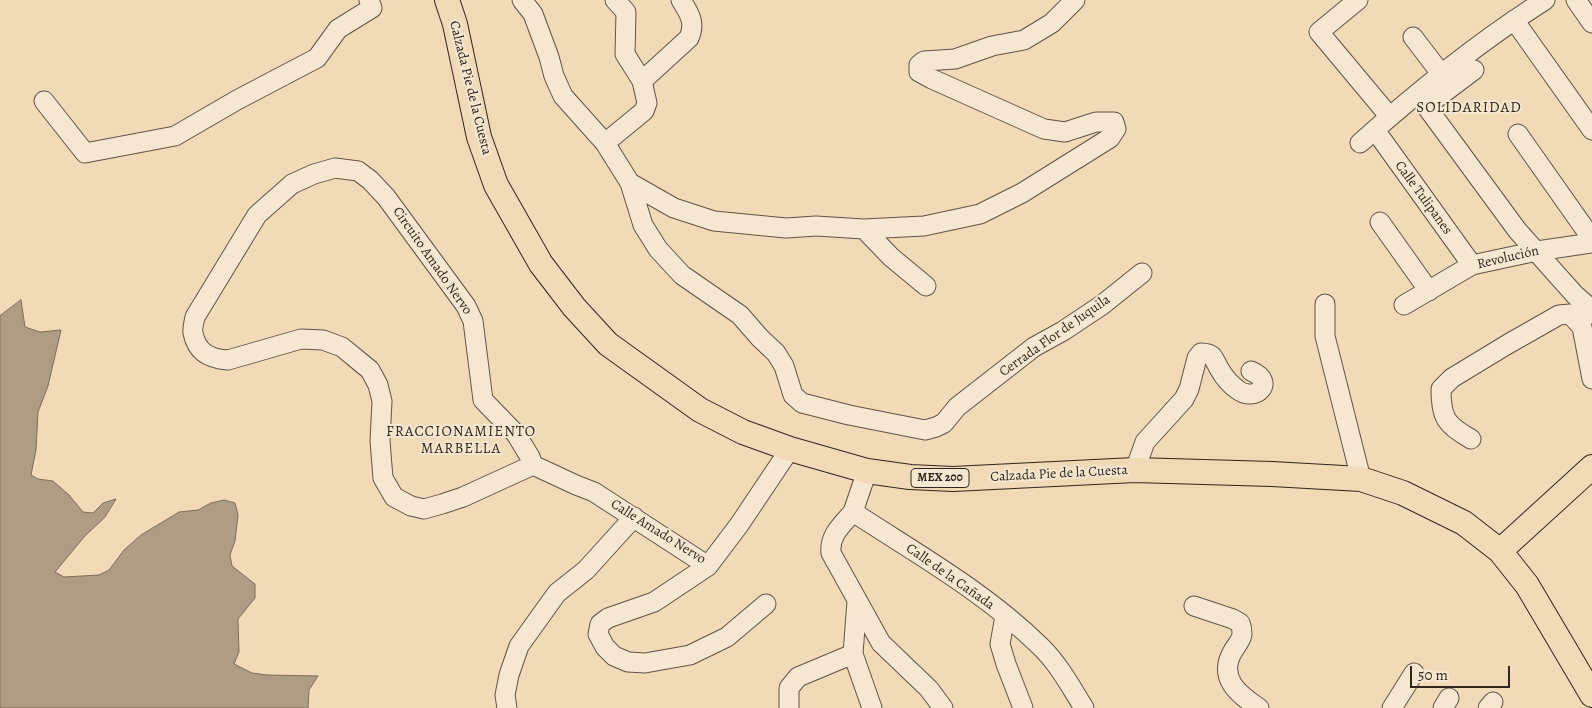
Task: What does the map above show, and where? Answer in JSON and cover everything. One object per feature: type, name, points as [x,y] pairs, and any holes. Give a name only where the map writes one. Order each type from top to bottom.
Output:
[{"type":"main road","name":"Calzada Pie de la Cuesta","points":[[448,0],[455,24],[479,137],[496,185],[541,264],[574,307],[608,344],[700,410],[743,432],[790,449],[867,471],[910,477],[953,479],[1135,470],[1272,474],[1361,479],[1403,492],[1464,523],[1500,551],[1527,585],[1592,695]]},
{"type":"main road","points":[[1500,551],[1592,467]]},
{"type":"street","points":[[44,101],[85,153],[175,136],[316,58],[338,29],[372,8],[369,0]]},
{"type":"street","points":[[522,0],[533,14],[554,76],[563,96],[605,143],[630,183],[674,208],[714,221],[786,228],[816,226],[864,229],[924,226],[980,214],[1022,193],[1110,138],[1116,129],[1114,122],[1096,122],[1065,132],[1044,129],[919,72],[919,65],[924,61],[955,59],[992,46],[1024,40],[1052,23],[1074,0]]},
{"type":"street","points":[[605,143],[644,111],[647,102],[642,81],[625,54],[626,12],[615,0]]},
{"type":"street","points":[[642,81],[690,38],[694,28],[690,14],[681,0]]},
{"type":"street","points":[[1358,0],[1319,32],[1390,117]]},
{"type":"street","points":[[1360,143],[1442,75],[1514,20],[1545,0]]},
{"type":"street","points":[[1576,0],[1592,23]]},
{"type":"street","points":[[1514,20],[1592,130]]},
{"type":"street","points":[[1413,37],[1442,75]]},
{"type":"street","points":[[1474,70],[1426,106],[1517,230],[1584,295],[1592,314]]},
{"type":"street","name":"Calle Tulipanes","points":[[1375,130],[1472,266]]},
{"type":"street","points":[[1518,134],[1592,241]]},
{"type":"street","name":"Circuito Amado Nervo","points":[[335,168],[358,171],[370,180],[386,197],[466,306],[474,321],[483,400],[516,434],[533,465],[442,504],[424,509],[411,506],[394,496],[383,478],[380,441],[382,401],[378,384],[370,370],[342,347],[323,340],[301,339],[228,360],[216,360],[206,356],[192,332],[195,317],[257,215],[292,184],[314,174],[335,168]]},
{"type":"street","name":"Cerrada Flor de Juquila","points":[[630,183],[643,225],[658,249],[682,275],[740,315],[776,353],[784,366],[793,395],[802,403],[849,415],[924,430],[944,423],[957,407],[1034,347],[1079,321],[1142,273]]},
{"type":"street","points":[[1380,222],[1429,291]]},
{"type":"street","points":[[864,229],[891,257],[926,286]]},
{"type":"street","name":"Revolución","points":[[1404,305],[1472,266],[1592,241]]},
{"type":"street","points":[[1325,304],[1325,336],[1361,479]]},
{"type":"street","points":[[1471,439],[1455,430],[1444,418],[1440,402],[1440,388],[1452,378],[1559,315],[1570,314],[1582,327],[1592,379]]},
{"type":"street","points":[[1135,470],[1146,442],[1184,398],[1189,389],[1196,358],[1201,353],[1211,356],[1221,372],[1239,391],[1247,394],[1256,394],[1260,391],[1263,379],[1251,371]]},
{"type":"street","name":"Calle Amado Nervo","points":[[533,465],[594,492],[708,566],[740,525],[790,449]]},
{"type":"street","points":[[867,471],[853,512],[833,536],[830,545],[831,553],[881,643],[929,689],[943,708]]},
{"type":"street","name":"Calle de la Cañada","points":[[853,512],[965,584],[1041,646],[1060,670],[1084,708]]},
{"type":"street","points":[[507,708],[505,695],[519,646],[557,593],[586,570],[634,517]]},
{"type":"street","points":[[708,566],[654,602],[608,618],[600,624],[598,634],[605,647],[614,656],[628,662],[645,663],[690,655],[727,637],[766,604]]},
{"type":"street","points":[[857,601],[853,654],[872,708]]},
{"type":"street","points":[[1194,606],[1240,623],[1243,631],[1242,639],[1232,654],[1228,670],[1230,683],[1240,696],[1259,708]]},
{"type":"street","points":[[1005,616],[1000,644],[1020,707]]},
{"type":"street","points":[[789,708],[789,688],[798,677],[853,654]]},
{"type":"street","points":[[1392,708],[1414,674]]},
{"type":"shaded area","points":[[21,300],[25,327],[40,332],[61,330],[48,386],[38,412],[36,450],[31,475],[38,479],[53,481],[69,495],[83,512],[93,513],[103,503],[116,499],[105,517],[84,537],[55,572],[64,577],[99,575],[109,570],[124,550],[141,535],[179,512],[198,510],[211,503],[224,500],[235,503],[238,515],[235,541],[230,555],[232,566],[255,584],[255,598],[238,619],[239,652],[234,664],[252,673],[318,676],[309,690],[308,708],[0,708],[0,316]]},
{"type":"district","name":"SOLIDARIDAD","points":[[1469,108]]},
{"type":"district","name":"FRACCIONAMIENTO MARBELLA","points":[[461,440]]}]
